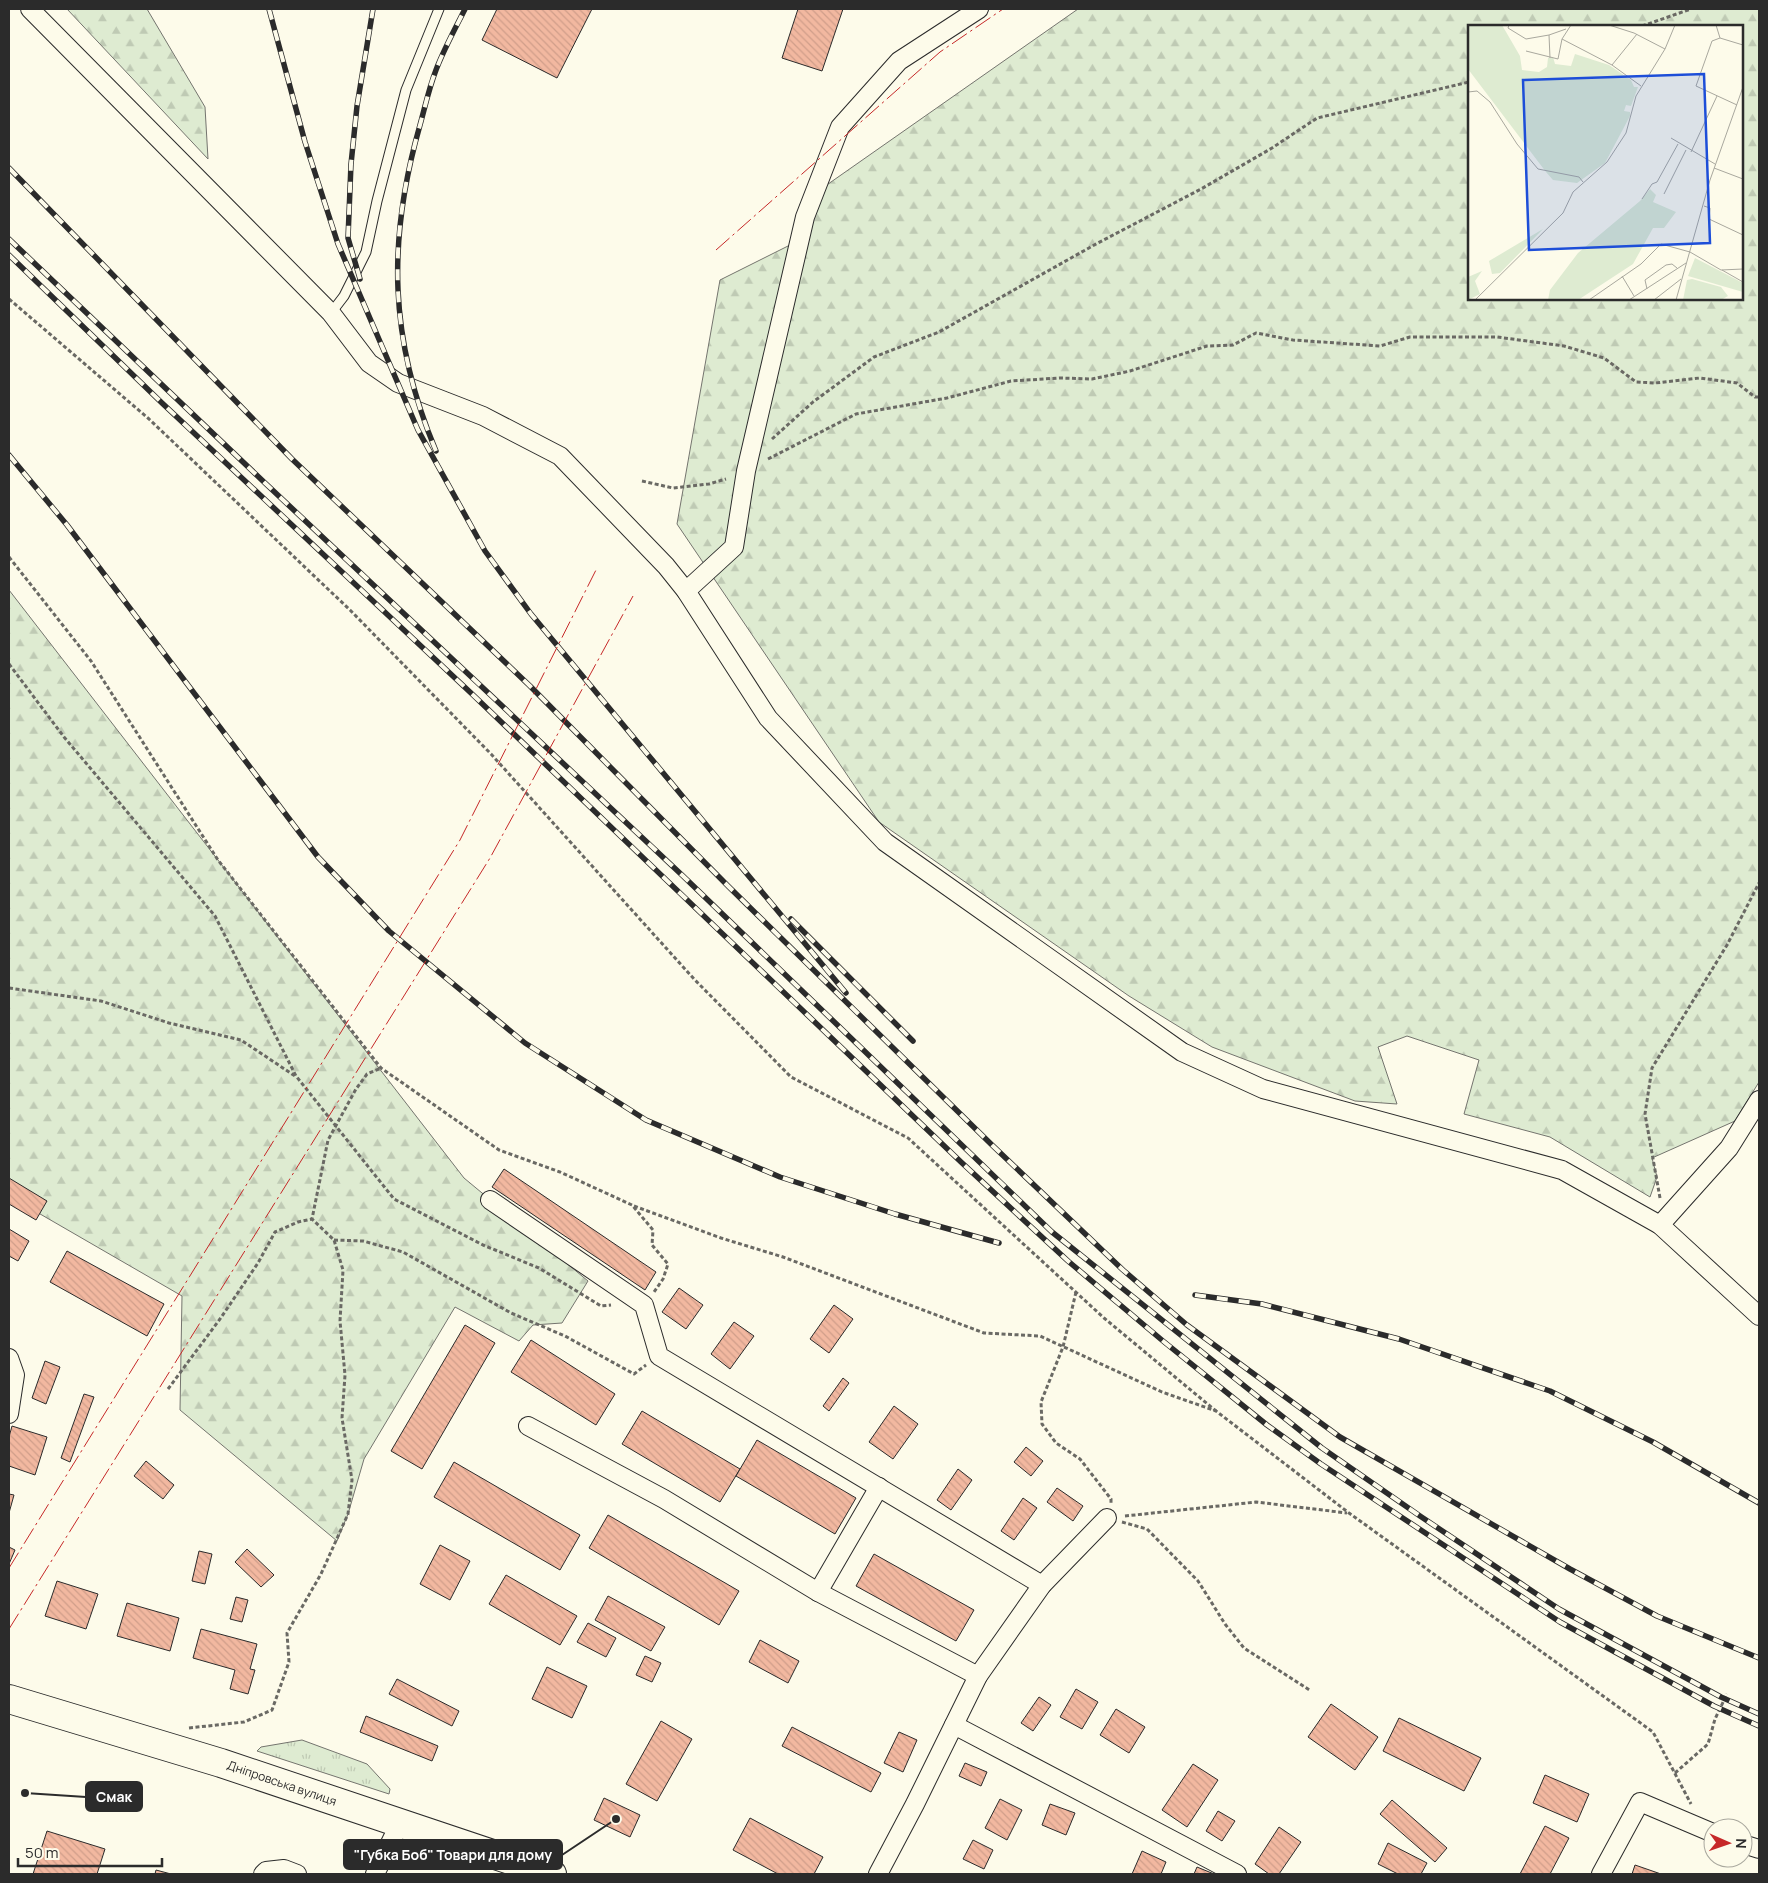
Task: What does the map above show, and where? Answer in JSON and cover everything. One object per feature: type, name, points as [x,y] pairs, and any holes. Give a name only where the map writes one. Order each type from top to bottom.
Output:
[{"type":"highway","name":"Дніпровська вулиця","points":[[9,1699],[221,1763],[552,1874]]},
{"type":"street","points":[[30,9],[331,313],[370,363],[398,383],[414,391],[483,416],[560,456],[653,552],[686,591],[768,718],[885,842],[1182,1052],[1262,1089],[1562,1170],[1660,1225],[1759,1316]]},
{"type":"street","points":[[686,591],[734,547],[746,471],[805,218],[840,127],[899,61],[979,9]]},
{"type":"street","points":[[1660,1225],[1729,1148],[1759,1100]]},
{"type":"street","points":[[490,1200],[644,1305],[659,1356],[1042,1586]]},
{"type":"street","points":[[9,1358],[15,1375],[9,1414]]},
{"type":"street","points":[[528,1426],[664,1498],[818,1592],[978,1676]]},
{"type":"street","points":[[818,1592],[879,1488]]},
{"type":"street","points":[[878,1874],[978,1676],[1042,1586],[1107,1518]]},
{"type":"street","points":[[954,1725],[1237,1874]]},
{"type":"street","points":[[1601,1874],[1640,1802],[1703,1829]]},
{"type":"street","points":[[375,1874],[400,1823]]},
{"type":"street","points":[[263,1874],[266,1871],[284,1869],[296,1874]]},
{"type":"lane","points":[[331,313],[354,279],[366,252],[377,201],[406,90],[439,9]]},
{"type":"path","points":[[1645,25],[1691,9]]},
{"type":"path","points":[[769,441],[813,402],[874,357],[938,332],[1096,244],[1201,189],[1272,148],[1316,118],[1468,82]]},
{"type":"path","points":[[9,299],[149,419],[350,610],[491,754],[694,979],[791,1077],[908,1138],[1076,1292],[1216,1411],[1350,1513],[1653,1732],[1703,1822]]},
{"type":"path","points":[[642,481],[673,488],[720,481],[746,471],[856,414],[947,398],[1011,381],[1060,378],[1092,379],[1130,371],[1206,346],[1233,345],[1256,333],[1293,340],[1380,346],[1410,337],[1497,337],[1527,340],[1564,346],[1604,358],[1636,382],[1655,383],[1700,378],[1738,383],[1755,397],[1759,396]]},
{"type":"path","points":[[9,557],[91,661],[218,860],[381,1068],[499,1150],[560,1172],[632,1205],[721,1238],[784,1257],[984,1333],[1040,1336],[1162,1392],[1216,1411]]},
{"type":"path","points":[[9,664],[64,737],[215,916],[296,1076],[394,1199],[483,1244],[539,1268],[601,1306],[644,1305],[663,1279],[668,1264],[652,1245],[653,1230],[632,1205]]},
{"type":"path","points":[[1661,1206],[1645,1114],[1652,1068],[1727,945],[1759,883]]},
{"type":"path","points":[[9,988],[101,1001],[169,1023],[241,1040],[296,1076]]},
{"type":"path","points":[[312,1219],[328,1140],[356,1089],[367,1074],[381,1068]]},
{"type":"path","points":[[186,1728],[244,1722],[272,1710],[289,1662],[287,1633],[321,1574],[348,1514],[352,1480],[342,1418],[345,1375],[340,1322],[343,1270],[334,1240],[312,1219]]},
{"type":"path","points":[[168,1389],[220,1319],[258,1263],[275,1232],[298,1222],[312,1219]]},
{"type":"path","points":[[334,1240],[363,1241],[403,1252],[511,1313],[565,1336],[634,1374],[659,1356]]},
{"type":"path","points":[[1076,1292],[1062,1347],[1042,1402],[1042,1424],[1056,1443],[1080,1459],[1102,1485],[1111,1499],[1107,1518]]},
{"type":"path","points":[[1107,1518],[1256,1502],[1350,1513]]},
{"type":"path","points":[[1107,1518],[1147,1529],[1198,1581],[1225,1624],[1244,1648],[1311,1691]]},
{"type":"path","points":[[1675,1773],[1708,1744],[1715,1719],[1727,1694]]},
{"type":"green space","points":[[67,9],[147,9],[205,107],[208,159]]},
{"type":"green space","points":[[1078,9],[1759,9],[1759,1082],[1735,1121],[1652,1158],[1657,1177],[1650,1197],[1550,1137],[1464,1114],[1479,1060],[1407,1036],[1378,1047],[1397,1104],[1355,1101],[1212,1047],[1129,996],[879,822],[677,524],[720,280],[792,244],[801,203]]},
{"type":"green space","points":[[9,590],[464,1178],[588,1281],[562,1323],[533,1325],[519,1341],[455,1307],[364,1459],[348,1514],[337,1541],[180,1410],[182,1296],[9,1196]]},
{"type":"green space","points":[[302,1740],[367,1764],[390,1789],[389,1794],[257,1751],[261,1747]]},
{"type":"building","points":[[497,9],[592,9],[557,78],[482,40]]},
{"type":"building","points":[[798,9],[843,9],[822,71],[782,58]]},
{"type":"building","points":[[504,1169],[656,1272],[645,1290],[492,1187]]},
{"type":"building","points":[[9,1178],[47,1201],[36,1220],[9,1204]]},
{"type":"building","points":[[9,1229],[29,1241],[18,1261],[9,1256]]},
{"type":"building","points":[[67,1251],[164,1304],[147,1336],[50,1282]]},
{"type":"building","points":[[679,1288],[703,1305],[686,1329],[662,1312]]},
{"type":"building","points":[[834,1305],[853,1319],[829,1353],[810,1339]]},
{"type":"building","points":[[734,1322],[754,1336],[730,1369],[711,1354]]},
{"type":"building","points":[[465,1325],[495,1343],[422,1469],[391,1451]]},
{"type":"building","points":[[531,1340],[615,1394],[596,1425],[511,1372]]},
{"type":"building","points":[[45,1361],[60,1367],[46,1404],[32,1398]]},
{"type":"building","points":[[843,1378],[849,1383],[829,1411],[823,1406]]},
{"type":"building","points":[[84,1394],[94,1397],[70,1462],[61,1458]]},
{"type":"building","points":[[894,1406],[918,1424],[893,1459],[869,1442]]},
{"type":"building","points":[[642,1411],[740,1469],[720,1502],[622,1444]]},
{"type":"building","points":[[12,1426],[47,1437],[35,1475],[9,1466],[9,1437]]},
{"type":"building","points":[[757,1440],[856,1498],[835,1534],[736,1476]]},
{"type":"building","points":[[1026,1447],[1043,1461],[1031,1476],[1014,1462]]},
{"type":"building","points":[[146,1461],[174,1485],[163,1499],[134,1476]]},
{"type":"building","points":[[454,1462],[580,1535],[560,1570],[434,1497]]},
{"type":"building","points":[[958,1469],[972,1480],[951,1510],[937,1500]]},
{"type":"building","points":[[1057,1488],[1083,1506],[1073,1521],[1047,1502]]},
{"type":"building","points":[[9,1494],[14,1495],[9,1513]]},
{"type":"building","points":[[1023,1498],[1037,1508],[1014,1540],[1001,1531]]},
{"type":"building","points":[[608,1515],[739,1591],[719,1625],[589,1548]]},
{"type":"building","points":[[440,1545],[470,1561],[450,1600],[420,1584]]},
{"type":"building","points":[[9,1547],[15,1550],[9,1564]]},
{"type":"building","points":[[247,1549],[274,1575],[261,1587],[235,1562]]},
{"type":"building","points":[[199,1551],[212,1554],[205,1584],[192,1581]]},
{"type":"building","points":[[874,1554],[974,1610],[956,1641],[856,1586]]},
{"type":"building","points":[[506,1575],[577,1616],[560,1645],[489,1604]]},
{"type":"building","points":[[57,1581],[98,1594],[86,1629],[45,1616]]},
{"type":"building","points":[[608,1596],[665,1627],[651,1651],[595,1620]]},
{"type":"building","points":[[236,1597],[248,1600],[242,1622],[230,1619]]},
{"type":"building","points":[[127,1603],[179,1618],[170,1651],[117,1636]]},
{"type":"building","points":[[588,1623],[616,1638],[606,1657],[577,1642]]},
{"type":"building","points":[[201,1629],[257,1644],[250,1669],[255,1670],[248,1694],[230,1689],[235,1670],[193,1658]]},
{"type":"building","points":[[760,1640],[799,1661],[788,1683],[749,1662]]},
{"type":"building","points":[[645,1656],[661,1663],[652,1682],[636,1675]]},
{"type":"building","points":[[547,1667],[587,1686],[572,1718],[532,1699]]},
{"type":"building","points":[[397,1679],[459,1711],[452,1726],[389,1694]]},
{"type":"building","points":[[1076,1689],[1098,1702],[1082,1729],[1060,1717]]},
{"type":"building","points":[[1039,1697],[1051,1705],[1033,1731],[1021,1723]]},
{"type":"building","points":[[1331,1704],[1378,1737],[1355,1770],[1308,1737]]},
{"type":"building","points":[[1116,1709],[1145,1727],[1129,1753],[1100,1735]]},
{"type":"building","points":[[366,1716],[438,1746],[432,1761],[360,1732]]},
{"type":"building","points":[[1399,1718],[1481,1758],[1464,1791],[1383,1751]]},
{"type":"building","points":[[661,1721],[692,1739],[657,1801],[626,1784]]},
{"type":"building","points":[[792,1727],[881,1773],[871,1792],[782,1746]]},
{"type":"building","points":[[899,1732],[917,1740],[903,1772],[884,1763]]},
{"type":"building","points":[[965,1763],[987,1772],[981,1786],[959,1776]]},
{"type":"building","points":[[1193,1764],[1218,1780],[1187,1827],[1162,1810]]},
{"type":"building","points":[[1545,1775],[1589,1794],[1577,1822],[1533,1803]]},
{"type":"building","points":[[604,1798],[640,1815],[630,1837],[594,1820]]},
{"type":"building","points":[[1000,1799],[1022,1810],[1007,1840],[985,1828]]},
{"type":"building","points":[[1392,1800],[1447,1848],[1435,1862],[1380,1814]]},
{"type":"building","points":[[1050,1804],[1075,1813],[1066,1835],[1042,1825]]},
{"type":"building","points":[[1218,1811],[1235,1821],[1222,1841],[1206,1831]]},
{"type":"building","points":[[750,1818],[823,1857],[814,1874],[778,1874],[733,1850]]},
{"type":"building","points":[[1545,1826],[1569,1838],[1550,1874],[1520,1874]]},
{"type":"building","points":[[1279,1827],[1301,1842],[1279,1874],[1269,1874],[1255,1864]]},
{"type":"building","points":[[47,1831],[105,1849],[97,1874],[33,1874]]},
{"type":"building","points":[[973,1840],[993,1850],[984,1869],[963,1859]]},
{"type":"building","points":[[1388,1843],[1427,1863],[1421,1874],[1398,1874],[1378,1864]]},
{"type":"building","points":[[1142,1851],[1166,1862],[1161,1874],[1132,1874]]},
{"type":"building","points":[[1635,1865],[1661,1874],[1632,1874]]},
{"type":"building","points":[[1197,1867],[1214,1874],[1194,1874]]},
{"type":"building","points":[[156,1870],[171,1874],[155,1874]]},
{"type":"railway","points":[[269,9],[305,142],[338,244],[418,430],[485,551],[531,614],[846,993]]},
{"type":"railway","points":[[360,279],[348,238],[351,164],[357,106],[373,9]]},
{"type":"railway","points":[[436,451],[420,410],[409,369],[398,290],[398,250],[409,168],[427,98],[439,62],[465,9]]},
{"type":"railway","points":[[9,168],[292,459],[530,686],[729,887],[992,1145],[1123,1270],[1187,1325],[1340,1437],[1570,1569],[1657,1616],[1759,1658]]},
{"type":"railway","points":[[9,239],[683,876],[1052,1232],[1322,1448],[1420,1516],[1559,1609],[1721,1697],[1759,1714]]},
{"type":"railway","points":[[9,255],[162,403],[471,693],[961,1162],[1068,1261],[1163,1341],[1267,1425],[1321,1464],[1560,1622],[1714,1706],[1759,1726]]},
{"type":"railway","points":[[9,455],[67,525],[318,857],[389,931],[525,1043],[646,1120],[780,1177],[895,1214],[999,1243]]},
{"type":"railway","points":[[791,919],[913,1041]]},
{"type":"railway","points":[[1195,1295],[1262,1304],[1399,1339],[1550,1391],[1653,1442],[1759,1503]]},
{"type":"power","points":[[716,250],[940,52],[1003,9]]},
{"type":"power","points":[[9,1568],[460,840],[597,568]]},
{"type":"power","points":[[9,1629],[490,858],[633,596]]},
{"type":"place","name":"Смак","points":[[25,1793]]},
{"type":"place","name":"\"Губка Боб\" Товари для дому","points":[[616,1819]]}]
